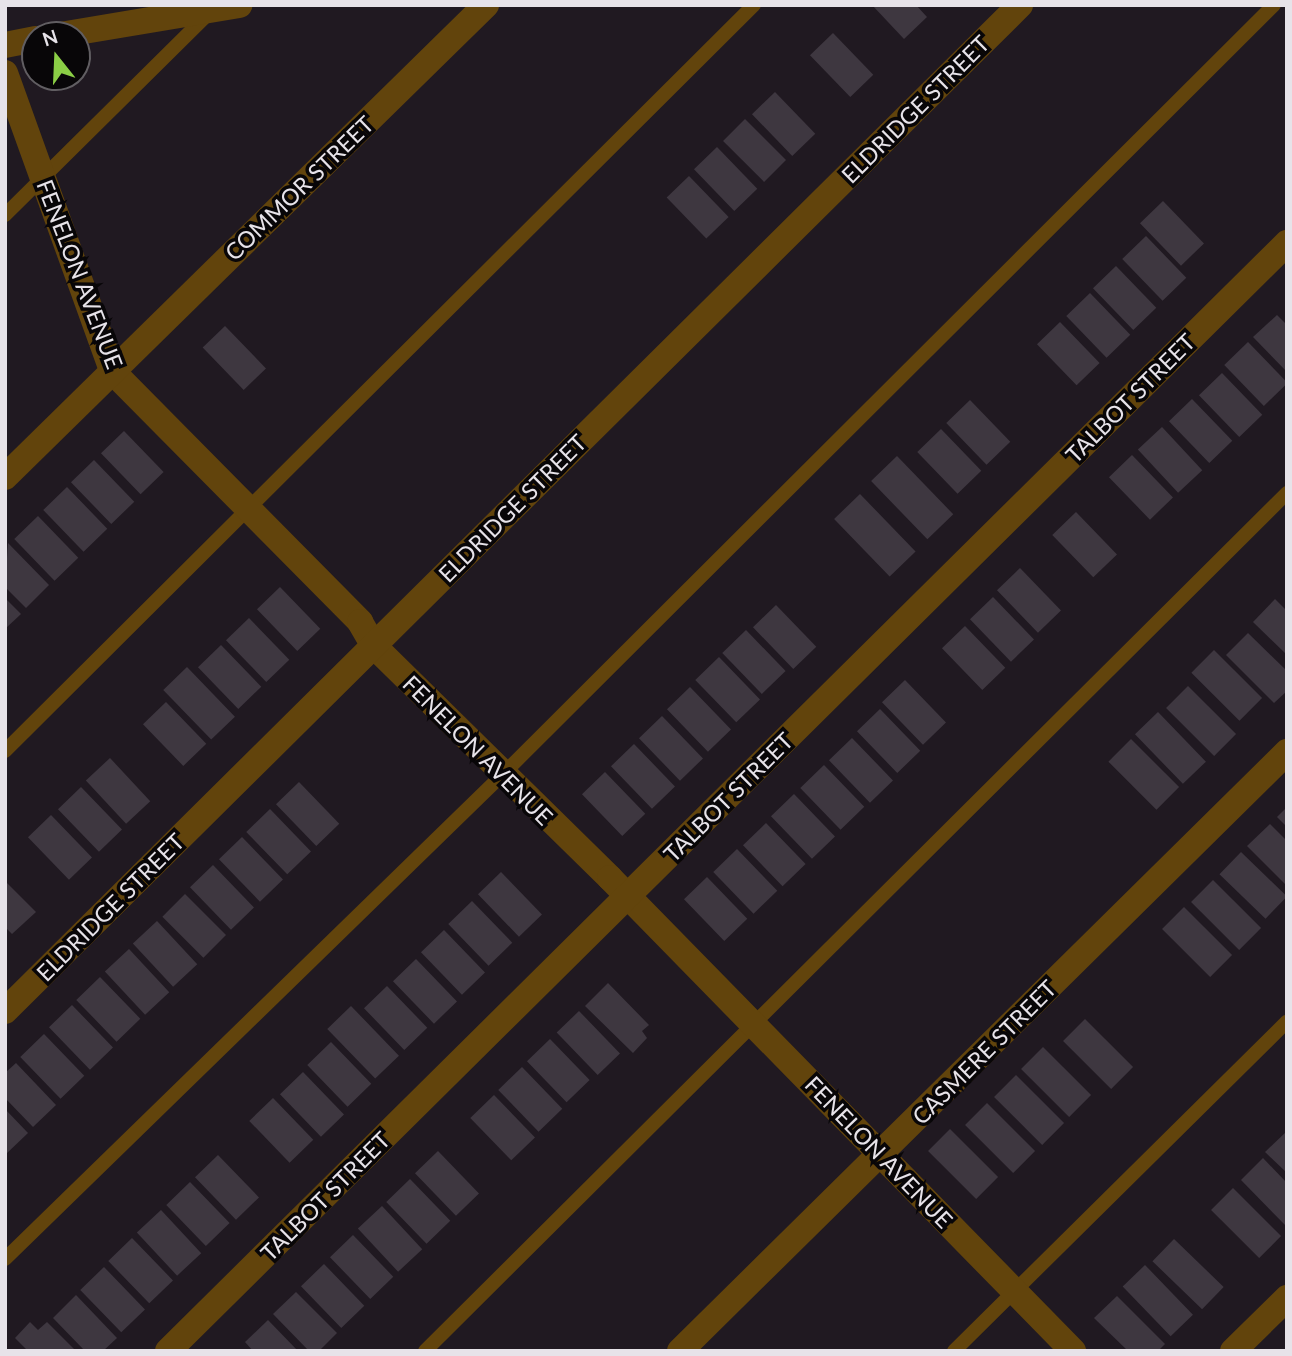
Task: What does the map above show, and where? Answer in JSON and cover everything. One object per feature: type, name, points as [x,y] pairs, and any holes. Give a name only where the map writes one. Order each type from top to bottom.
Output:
[{"type":"street","points":[[91,30],[240,5]]},
{"type":"street","name":"COMMOR STREET","points":[[5,477],[486,5]]},
{"type":"street","name":"ELDRIDGE STREET","points":[[5,1011],[1020,5]]},
{"type":"street","name":"FENELON AVENUE","points":[[5,72],[112,371],[360,622],[374,646],[501,776],[628,896],[1073,1351]]},
{"type":"street","name":"TALBOT STREET","points":[[168,1351],[1287,243]]},
{"type":"street","name":"CASMERE STREET","points":[[680,1351],[1287,752]]},
{"type":"street","points":[[1233,1351],[1287,1298]]},
{"type":"lane","points":[[5,751],[754,5]]},
{"type":"lane","points":[[5,1259],[501,776],[1275,5]]},
{"type":"lane","points":[[5,215],[210,11]]},
{"type":"lane","points":[[425,1351],[1287,493]]},
{"type":"lane","points":[[954,1351],[1287,1022]]},
{"type":"building","points":[[872,5],[916,5],[927,17],[904,39]]},
{"type":"building","points":[[833,33],[873,75],[850,97],[810,55]]},
{"type":"building","points":[[775,92],[815,134],[792,156],[752,114]]},
{"type":"building","points":[[745,119],[786,160],[764,182],[723,141]]},
{"type":"building","points":[[717,147],[757,189],[734,211],[694,169]]},
{"type":"building","points":[[689,176],[729,217],[706,239],[667,198]]},
{"type":"building","points":[[1163,201],[1204,243],[1181,266],[1140,223]]},
{"type":"building","points":[[1146,236],[1186,278],[1163,301],[1122,259]]},
{"type":"building","points":[[1116,266],[1156,308],[1133,330],[1093,288]]},
{"type":"building","points":[[1090,293],[1130,335],[1107,358],[1066,316]]},
{"type":"building","points":[[1277,315],[1287,325],[1287,372],[1253,337]]},
{"type":"building","points":[[1060,322],[1100,363],[1077,385],[1037,344]]},
{"type":"building","points":[[225,326],[266,368],[244,390],[203,348]]},
{"type":"building","points":[[1248,342],[1287,382],[1264,406],[1224,365]]},
{"type":"building","points":[[1222,373],[1262,415],[1239,437],[1199,395]]},
{"type":"building","points":[[1192,399],[1232,441],[1209,463],[1169,421]]},
{"type":"building","points":[[970,400],[1010,442],[987,465],[946,423]]},
{"type":"building","points":[[1162,427],[1202,470],[1178,493],[1138,450]]},
{"type":"building","points":[[941,429],[981,471],[958,494],[917,452]]},
{"type":"building","points":[[124,431],[164,472],[141,494],[101,453]]},
{"type":"building","points":[[1132,455],[1173,497],[1150,520],[1109,477]]},
{"type":"building","points":[[897,456],[953,514],[927,539],[871,481]]},
{"type":"building","points":[[94,460],[134,502],[111,524],[71,482]]},
{"type":"building","points":[[67,487],[107,529],[84,552],[43,510]]},
{"type":"building","points":[[860,494],[916,552],[890,577],[834,519]]},
{"type":"building","points":[[1076,512],[1117,554],[1093,577],[1052,535]]},
{"type":"building","points":[[38,516],[78,558],[55,581],[14,539]]},
{"type":"building","points":[[8,543],[49,585],[26,608],[5,587]]},
{"type":"building","points":[[1020,568],[1061,610],[1038,633],[997,590]]},
{"type":"building","points":[[280,587],[320,629],[297,651],[257,609]]},
{"type":"building","points":[[993,597],[1034,639],[1011,662],[970,619]]},
{"type":"building","points":[[5,598],[21,614],[5,629]]},
{"type":"building","points":[[1275,599],[1287,611],[1287,655],[1253,622]]},
{"type":"building","points":[[776,605],[816,647],[793,669],[753,627]]},
{"type":"building","points":[[249,618],[289,660],[266,682],[226,640]]},
{"type":"building","points":[[965,626],[1005,668],[982,690],[942,648]]},
{"type":"building","points":[[746,630],[786,671],[762,694],[722,653]]},
{"type":"building","points":[[1248,633],[1287,671],[1287,691],[1274,703],[1226,655]]},
{"type":"building","points":[[221,645],[261,687],[238,709],[198,667]]},
{"type":"building","points":[[1214,650],[1262,698],[1239,721],[1191,673]]},
{"type":"building","points":[[719,657],[760,699],[736,722],[695,680]]},
{"type":"building","points":[[187,667],[235,717],[211,740],[163,690]]},
{"type":"building","points":[[905,680],[946,722],[923,745],[882,702]]},
{"type":"building","points":[[1188,686],[1236,734],[1214,756],[1166,708]]},
{"type":"building","points":[[690,687],[731,729],[708,752],[667,709]]},
{"type":"building","points":[[166,702],[206,744],[183,766],[143,724]]},
{"type":"building","points":[[880,709],[920,751],[897,773],[857,731]]},
{"type":"building","points":[[1158,712],[1206,762],[1183,784],[1135,734]]},
{"type":"building","points":[[662,716],[703,758],[680,781],[639,738]]},
{"type":"building","points":[[852,738],[893,780],[870,803],[829,760]]},
{"type":"building","points":[[1131,739],[1179,787],[1156,810],[1108,762]]},
{"type":"building","points":[[634,744],[675,786],[652,809],[611,766]]},
{"type":"building","points":[[110,758],[150,801],[126,824],[86,781]]},
{"type":"building","points":[[824,765],[864,807],[841,830],[800,788]]},
{"type":"building","points":[[605,772],[645,814],[622,836],[582,794]]},
{"type":"building","points":[[299,782],[339,824],[316,846],[276,804]]},
{"type":"building","points":[[81,787],[122,829],[99,852],[58,809]]},
{"type":"building","points":[[794,794],[835,836],[812,859],[771,816]]},
{"type":"building","points":[[1287,807],[1287,827],[1277,817]]},
{"type":"building","points":[[270,809],[311,851],[287,874],[246,832]]},
{"type":"building","points":[[51,815],[92,857],[69,880],[28,837]]},
{"type":"building","points":[[766,823],[806,864],[783,886],[743,845]]},
{"type":"building","points":[[1270,824],[1287,841],[1287,886],[1247,846]]},
{"type":"building","points":[[242,837],[283,879],[260,902],[219,859]]},
{"type":"building","points":[[737,849],[777,891],[754,914],[713,872]]},
{"type":"building","points":[[1241,852],[1287,896],[1266,919],[1219,874]]},
{"type":"building","points":[[213,865],[254,907],[231,930],[190,887]]},
{"type":"building","points":[[501,872],[542,914],[519,937],[478,894]]},
{"type":"building","points":[[707,877],[747,919],[724,941],[684,899]]},
{"type":"building","points":[[1213,880],[1261,928],[1239,950],[1191,902]]},
{"type":"building","points":[[5,881],[36,912],[12,934],[5,927]]},
{"type":"building","points":[[185,894],[226,935],[203,958],[162,917]]},
{"type":"building","points":[[472,901],[512,943],[489,966],[448,924]]},
{"type":"building","points":[[1184,907],[1232,955],[1210,977],[1162,929]]},
{"type":"building","points":[[157,921],[197,964],[173,987],[133,944]]},
{"type":"building","points":[[444,930],[485,972],[462,995],[421,952]]},
{"type":"building","points":[[129,949],[169,992],[145,1015],[105,972]]},
{"type":"building","points":[[416,959],[457,1001],[434,1024],[393,981]]},
{"type":"building","points":[[100,977],[140,1019],[117,1042],[76,1000]]},
{"type":"building","points":[[608,983],[649,1025],[642,1031],[647,1038],[633,1053],[585,1006]]},
{"type":"building","points":[[387,986],[427,1028],[404,1050],[364,1008]]},
{"type":"building","points":[[72,1005],[113,1047],[90,1070],[49,1027]]},
{"type":"building","points":[[351,1006],[399,1056],[375,1079],[327,1029]]},
{"type":"building","points":[[579,1011],[620,1053],[598,1075],[557,1033]]},
{"type":"building","points":[[1085,1019],[1133,1067],[1111,1089],[1063,1041]]},
{"type":"building","points":[[44,1034],[84,1076],[61,1099],[20,1057]]},
{"type":"building","points":[[550,1039],[590,1080],[567,1102],[527,1061]]},
{"type":"building","points":[[331,1042],[371,1084],[348,1107],[307,1065]]},
{"type":"building","points":[[1043,1047],[1091,1095],[1069,1117],[1021,1069]]},
{"type":"building","points":[[16,1063],[56,1105],[33,1127],[5,1098],[5,1073]]},
{"type":"building","points":[[522,1067],[562,1109],[539,1132],[498,1090]]},
{"type":"building","points":[[303,1072],[344,1114],[321,1137],[280,1094]]},
{"type":"building","points":[[1016,1075],[1064,1123],[1042,1145],[994,1097]]},
{"type":"building","points":[[494,1095],[535,1137],[511,1160],[470,1118]]},
{"type":"building","points":[[273,1098],[313,1140],[290,1163],[249,1121]]},
{"type":"building","points":[[987,1103],[1035,1151],[1013,1173],[965,1125]]},
{"type":"building","points":[[5,1109],[28,1133],[5,1155]]},
{"type":"building","points":[[950,1129],[998,1177],[976,1199],[928,1151]]},
{"type":"building","points":[[1287,1131],[1287,1173],[1265,1152]]},
{"type":"building","points":[[438,1151],[479,1193],[456,1216],[415,1173]]},
{"type":"building","points":[[218,1155],[259,1197],[236,1220],[195,1177]]},
{"type":"building","points":[[1263,1158],[1287,1183],[1287,1227],[1241,1180]]},
{"type":"building","points":[[410,1179],[450,1221],[427,1244],[386,1202]]},
{"type":"building","points":[[190,1182],[230,1223],[206,1246],[166,1205]]},
{"type":"building","points":[[1233,1188],[1281,1236],[1259,1258],[1211,1210]]},
{"type":"building","points":[[382,1206],[422,1249],[398,1272],[358,1229]]},
{"type":"building","points":[[161,1210],[201,1253],[177,1276],[137,1233]]},
{"type":"building","points":[[353,1235],[393,1277],[370,1299],[330,1257]]},
{"type":"building","points":[[132,1238],[173,1280],[149,1303],[108,1261]]},
{"type":"building","points":[[1174,1239],[1224,1287],[1202,1309],[1152,1261]]},
{"type":"building","points":[[324,1264],[364,1306],[341,1328],[301,1286]]},
{"type":"building","points":[[1145,1265],[1193,1315],[1171,1336],[1123,1287]]},
{"type":"building","points":[[104,1267],[145,1309],[121,1332],[80,1290]]},
{"type":"building","points":[[296,1292],[337,1333],[319,1351],[309,1351],[273,1314]]},
{"type":"building","points":[[76,1295],[117,1338],[103,1351],[85,1351],[53,1318]]},
{"type":"building","points":[[1117,1296],[1165,1344],[1158,1351],[1128,1351],[1094,1318]]},
{"type":"building","points":[[268,1320],[298,1351],[253,1351],[245,1342]]},
{"type":"building","points":[[30,1322],[38,1330],[47,1322],[76,1351],[28,1351],[15,1338]]}]
